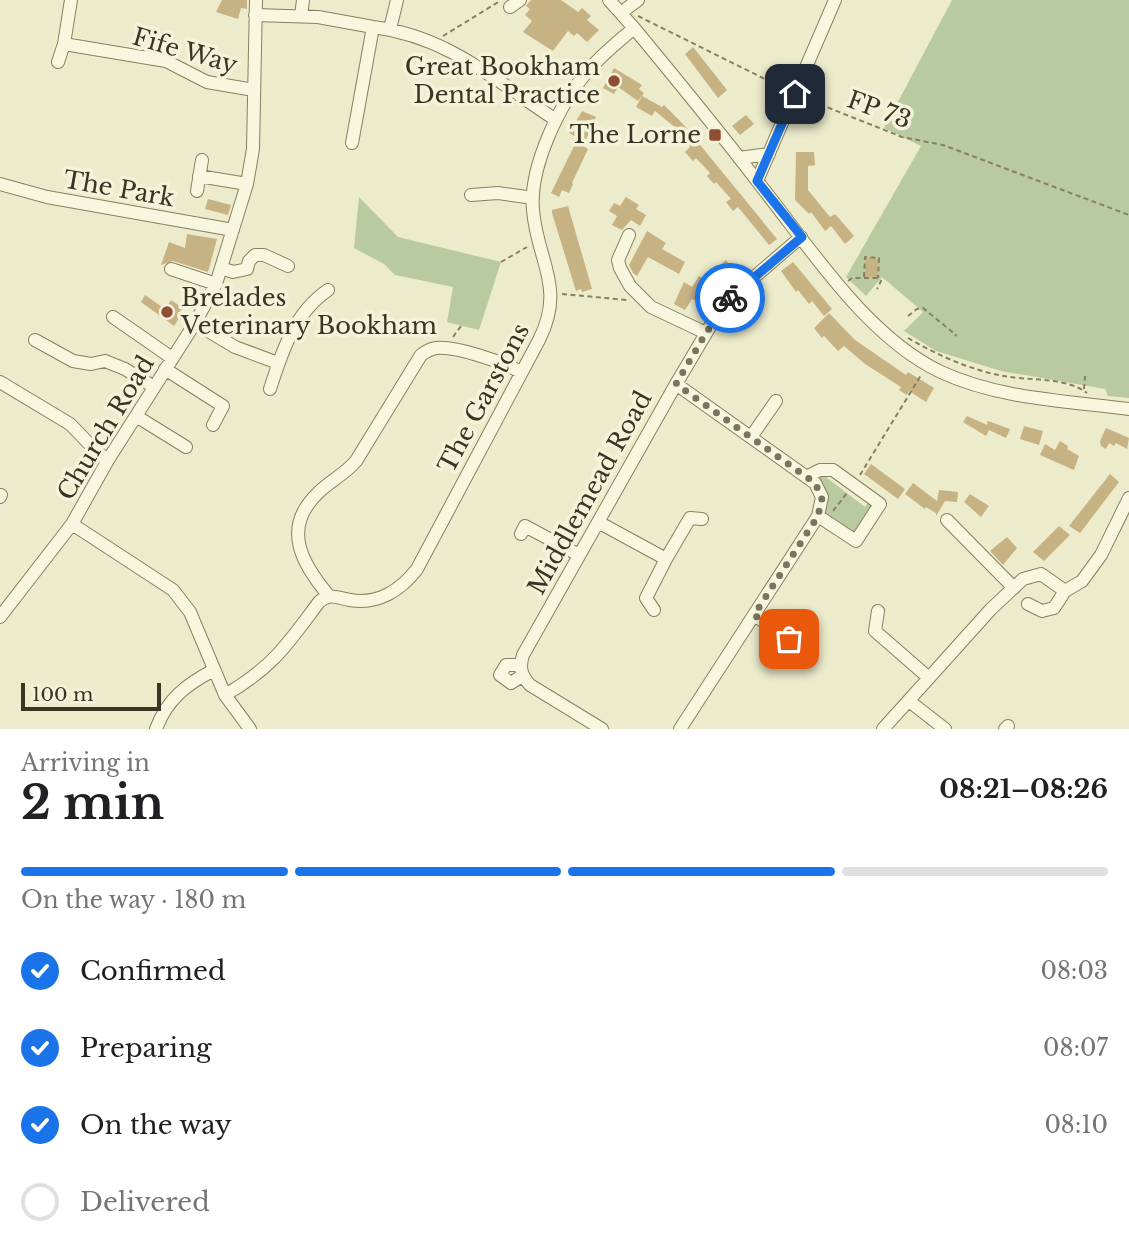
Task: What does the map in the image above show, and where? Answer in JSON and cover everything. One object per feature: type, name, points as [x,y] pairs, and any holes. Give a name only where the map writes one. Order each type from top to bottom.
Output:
[{"type":"street","points":[[58,62],[64,44],[71,0]]},
{"type":"street","name":"Church Road","points":[[2,611],[72,524],[216,284],[247,184],[253,149],[256,0]]},
{"type":"street","points":[[301,16],[303,0]]},
{"type":"street","points":[[609,0],[628,20],[841,287],[896,333],[927,365],[993,390],[1129,409]]},
{"type":"street","name":"The Garstons","points":[[329,596],[349,600],[376,600],[389,595],[410,579],[546,326],[551,293],[547,266],[539,241],[533,198],[543,151],[556,120],[583,77],[628,20],[638,0]]},
{"type":"street","points":[[757,181],[835,0]]},
{"type":"street","points":[[390,29],[396,3]]},
{"type":"street","points":[[255,15],[318,17],[390,29],[434,42],[556,120]]},
{"type":"street","points":[[352,143],[373,27]]},
{"type":"street","name":"Fife Way","points":[[64,44],[166,61],[207,82],[254,90]]},
{"type":"street","points":[[739,158],[769,153]]},
{"type":"street","points":[[197,191],[202,160]]},
{"type":"street","points":[[200,176],[247,184]]},
{"type":"street","name":"The Park","points":[[0,184],[47,197],[233,230]]},
{"type":"street","points":[[471,195],[498,193],[533,198]]},
{"type":"street","points":[[629,235],[618,260],[630,286],[642,299],[664,314],[706,333]]},
{"type":"street","name":"Middlemead Road","points":[[602,729],[530,685],[521,671],[523,655],[724,303],[802,237]]},
{"type":"street","points":[[221,268],[241,272],[247,269],[249,261],[255,255],[264,255],[288,266]]},
{"type":"street","points":[[171,270],[216,284]]},
{"type":"street","points":[[270,389],[278,363],[300,316],[316,298],[328,290]]},
{"type":"street","points":[[113,317],[223,406],[214,425]]},
{"type":"street","points":[[195,323],[235,347],[278,363]]},
{"type":"street","points":[[35,340],[73,361],[90,364],[105,361],[125,369],[154,387]]},
{"type":"street","points":[[225,695],[276,659],[319,602],[329,596],[309,571],[299,548],[298,536],[305,511],[320,491],[356,461],[421,355],[428,350],[443,348],[498,361],[521,372]]},
{"type":"street","points":[[0,382],[70,424],[108,460]]},
{"type":"street","points":[[676,384],[815,483],[822,498],[822,518],[754,615],[680,729]]},
{"type":"street","points":[[751,438],[776,401]]},
{"type":"street","points":[[136,416],[186,447]]},
{"type":"street","points":[[806,477],[820,470],[833,470],[880,504],[856,541],[822,518]]},
{"type":"street","points":[[1028,604],[1042,611],[1054,608],[1065,591],[1082,581],[1101,555],[1129,498]]},
{"type":"street","points":[[654,610],[646,598],[666,559],[690,517],[702,519]]},
{"type":"street","points":[[947,520],[1014,588]]},
{"type":"street","points":[[598,522],[666,559]]},
{"type":"street","points":[[72,524],[173,590],[190,612],[225,695],[250,729]]},
{"type":"street","points":[[521,534],[525,526],[579,555]]},
{"type":"street","points":[[883,729],[991,609],[1023,579],[1041,574],[1065,591]]},
{"type":"street","points":[[878,611],[875,631],[929,678]]},
{"type":"street","points":[[754,615],[807,651],[802,659]]},
{"type":"street","points":[[156,729],[161,716],[185,686],[214,670]]},
{"type":"street","points":[[909,701],[945,729]]},
{"type":"path","points":[[434,42],[511,2]]},
{"type":"path","name":"FP 73","points":[[628,20],[637,15],[795,94],[902,137],[943,145],[1129,215]]},
{"type":"path","points":[[501,262],[539,241]]},
{"type":"path","points":[[864,277],[865,257],[879,258],[878,278],[881,281],[877,289]]},
{"type":"path","points":[[841,287],[852,278],[878,278]]},
{"type":"path","points":[[551,293],[632,301],[642,299]]},
{"type":"path","points":[[908,316],[923,308],[956,335],[955,337]]},
{"type":"path","points":[[443,348],[461,326]]},
{"type":"path","points":[[896,333],[985,372],[1077,385]]},
{"type":"path","points":[[822,518],[854,484],[923,372]]},
{"type":"path","points":[[1084,391],[1085,376]]},
{"type":"green space","points":[[952,0],[1129,0],[1129,398],[1108,396],[1105,389],[1001,371],[936,351],[904,331],[923,312],[882,277],[866,296],[846,277],[921,146],[884,128]]},
{"type":"green space","points":[[359,197],[398,237],[501,262],[479,330],[447,322],[453,287],[395,275],[384,264],[354,248]]},
{"type":"green space","points":[[821,474],[865,507],[869,501],[874,504],[854,535],[826,513],[826,494],[816,478]]},
{"type":"building","points":[[222,0],[247,0],[247,9],[241,8],[238,19],[216,12]]},
{"type":"building","points":[[531,0],[561,0],[578,12],[582,8],[591,16],[587,20],[599,30],[587,42],[577,33],[574,36],[568,31],[553,51],[523,32],[532,21],[525,15],[530,9],[526,6]]},
{"type":"building","points":[[693,47],[727,90],[718,98],[685,54]]},
{"type":"building","points":[[614,68],[642,85],[639,89],[644,93],[638,101],[618,87],[614,94],[603,88]]},
{"type":"building","points":[[642,96],[662,107],[664,105],[683,124],[777,239],[769,245],[738,207],[733,211],[726,202],[731,199],[707,176],[710,173],[696,158],[693,161],[685,152],[690,147],[679,135],[682,133],[655,111],[652,116],[636,107]]},
{"type":"building","points":[[582,111],[596,117],[583,146],[588,149],[569,193],[562,190],[559,197],[551,193],[578,138],[569,133]]},
{"type":"building","points":[[746,115],[754,124],[740,135],[732,126]]},
{"type":"building","points":[[796,152],[814,152],[815,165],[808,166],[808,190],[830,217],[835,214],[854,236],[845,244],[831,226],[825,231],[811,212],[809,214],[795,200]]},
{"type":"building","points":[[626,197],[639,205],[636,209],[646,215],[640,226],[631,220],[622,230],[612,225],[617,216],[609,211],[614,203],[620,206]]},
{"type":"building","points":[[208,199],[231,205],[228,215],[205,209]]},
{"type":"building","points":[[568,206],[592,289],[582,292],[581,289],[576,291],[552,213],[552,210]]},
{"type":"building","points":[[647,231],[666,243],[662,249],[685,262],[679,274],[648,257],[637,276],[633,273],[629,265]]},
{"type":"building","points":[[187,234],[217,239],[208,272],[173,261],[161,265],[169,242],[185,248]]},
{"type":"building","points":[[866,258],[878,259],[877,277],[865,277]]},
{"type":"building","points":[[726,260],[736,272],[719,287],[713,280],[700,303],[692,299],[685,310],[674,304],[684,282],[692,287],[699,276],[704,279]]},
{"type":"building","points":[[793,262],[832,309],[824,316],[812,301],[809,304],[798,290],[796,292],[781,271]]},
{"type":"building","name":"Brelades Veterinary Bookham","points":[[145,295],[165,309],[171,300],[183,308],[174,326],[141,302]]},
{"type":"building","points":[[829,313],[855,340],[906,375],[908,372],[934,388],[926,402],[909,391],[907,395],[899,390],[901,387],[865,364],[844,346],[838,351],[824,336],[822,338],[814,328]]},
{"type":"building","points":[[967,416],[987,425],[988,421],[1010,429],[1006,438],[989,430],[986,436],[963,422]]},
{"type":"building","points":[[1024,426],[1043,431],[1039,445],[1020,439]]},
{"type":"building","points":[[1106,428],[1129,438],[1127,449],[1116,443],[1114,446],[1109,443],[1106,449],[1101,446],[1100,441]]},
{"type":"building","points":[[1060,441],[1079,456],[1074,470],[1040,455],[1045,444],[1055,450]]},
{"type":"building","points":[[871,464],[905,489],[898,499],[864,474]]},
{"type":"building","points":[[1110,474],[1119,482],[1080,533],[1069,526]]},
{"type":"building","points":[[913,483],[937,501],[939,490],[958,492],[957,502],[945,501],[936,516],[936,513],[926,507],[925,509],[905,494]]},
{"type":"building","points":[[970,494],[989,506],[981,517],[964,502]]},
{"type":"building","points":[[1059,526],[1070,535],[1044,561],[1033,552]]},
{"type":"building","points":[[1007,537],[1017,548],[1003,565],[990,551]]},
{"type":"way so far","points":[[730,298],[724,303],[676,384],[815,483],[822,498],[818,516],[754,615],[789,639]]},
{"type":"place","name":"Great Bookham Dental Practice","points":[[614,81]]},
{"type":"place","name":"The Lorne","points":[[715,135]]},
{"type":"place","name":"Brelades Veterinary Bookham","points":[[167,312]]},
{"type":"route","points":[[730,298],[802,237],[757,181],[795,94]]}]
